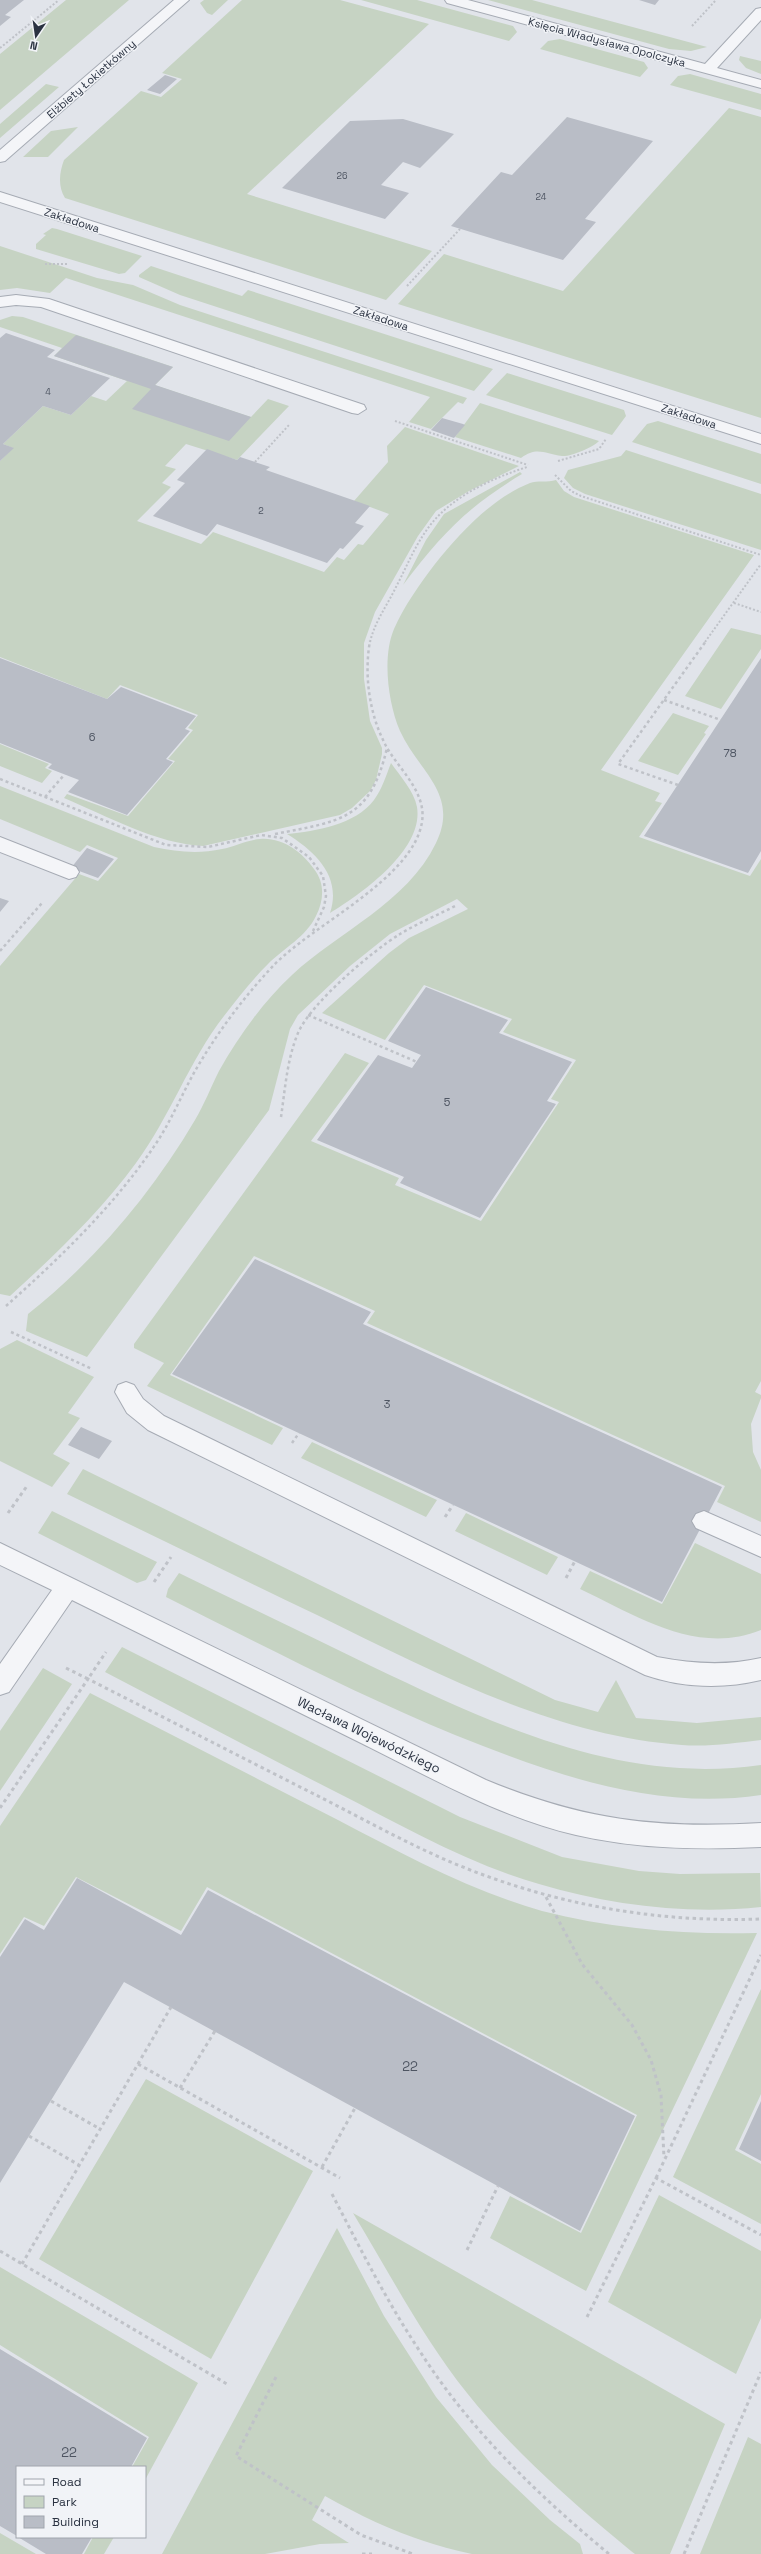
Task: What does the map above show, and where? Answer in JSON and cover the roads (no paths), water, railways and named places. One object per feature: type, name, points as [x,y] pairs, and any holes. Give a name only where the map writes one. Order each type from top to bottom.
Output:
[{"type":"street","name":"Elżbiety Łokietkówny","points":[[0,158],[182,0]]},
{"type":"street","name":"Księcia Władysława Opolczyka","points":[[452,0],[761,84]]},
{"type":"street","points":[[708,69],[761,12]]},
{"type":"street","name":"Zakładowa","points":[[0,197],[761,439]]},
{"type":"street","points":[[0,302],[16,300],[43,302],[358,409]]},
{"type":"street","points":[[0,844],[68,872]]},
{"type":"street","points":[[126,1392],[135,1406],[156,1423],[654,1668],[711,1676],[740,1674],[761,1669]]},
{"type":"street","points":[[704,1521],[761,1547]]},
{"type":"street","name":"Wacława Wojewódzkiego","points":[[0,1553],[477,1788],[520,1806],[573,1823],[607,1830],[677,1836],[761,1835]]},
{"type":"street","points":[[0,1684],[68,1587]]}]
